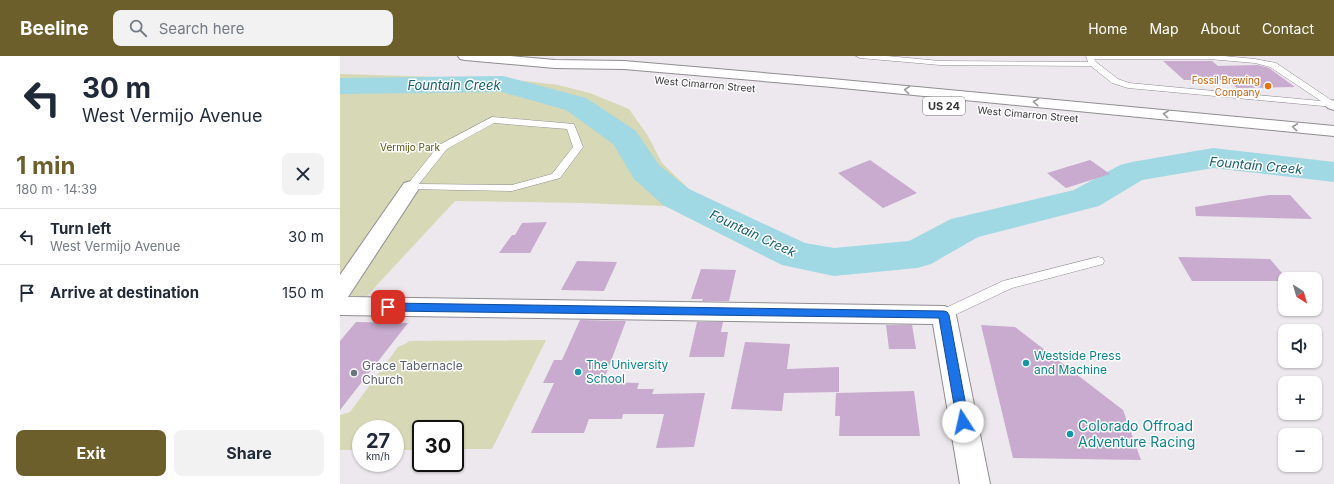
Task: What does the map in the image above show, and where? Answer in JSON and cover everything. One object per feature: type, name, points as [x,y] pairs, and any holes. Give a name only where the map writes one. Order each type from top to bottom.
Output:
[{"type":"main road","name":"West Cimarron Street","points":[[465,56],[555,64],[624,64],[1334,131]]},
{"type":"main road","name":"West Cimarron Street","points":[[555,64],[612,75],[1334,143]]},
{"type":"main road","points":[[340,292],[411,187]]},
{"type":"main road","points":[[340,306],[944,315],[974,484]]},
{"type":"lane","points":[[860,56],[918,59],[940,63],[1232,57],[1273,65],[1333,105]]},
{"type":"lane","points":[[1090,59],[1115,81],[1128,85],[1333,105]]},
{"type":"lane","points":[[492,120],[571,126],[578,147],[556,176],[512,188],[411,187],[443,147],[492,120]]},
{"type":"lane","points":[[944,315],[1008,284],[1098,261]]},
{"type":"green space","name":"Vermijo Park","points":[[340,74],[508,79],[558,85],[590,93],[629,109],[648,136],[662,163],[691,191],[718,208],[581,203],[455,201],[363,300],[340,299]]},
{"type":"green space","points":[[546,340],[492,449],[464,449],[464,420],[412,420],[412,450],[404,450],[404,420],[352,420],[352,450],[340,450],[340,415],[350,412],[398,347],[409,341]]},
{"type":"building","points":[[1163,61],[1212,61],[1218,66],[1258,65],[1269,68],[1295,87],[1237,88],[1227,80],[1184,80]]},
{"type":"building","points":[[870,160],[917,193],[883,208],[838,173]]},
{"type":"building","points":[[1090,160],[1110,174],[1066,188],[1047,173]]},
{"type":"building","points":[[1269,195],[1290,195],[1312,219],[1196,216],[1195,207]]},
{"type":"building","points":[[547,222],[530,253],[499,253],[512,235],[515,235],[522,223]]},
{"type":"building","points":[[1178,257],[1270,259],[1281,272],[1278,272],[1278,281],[1192,281]]},
{"type":"building","points":[[577,261],[617,262],[604,291],[561,290]]},
{"type":"building","points":[[701,269],[736,270],[729,301],[702,301],[703,299],[691,299]]},
{"type":"building","points":[[580,320],[626,321],[603,382],[639,383],[637,389],[654,389],[652,394],[705,393],[694,447],[656,448],[664,414],[623,414],[622,419],[589,419],[584,433],[531,433],[554,383],[543,383],[554,360],[562,360]]},
{"type":"building","name":"Grace Tabernacle Church","points":[[356,322],[408,323],[340,410],[340,341]]},
{"type":"building","points":[[697,322],[723,322],[721,332],[728,332],[724,357],[689,357]]},
{"type":"building","points":[[886,325],[912,325],[916,349],[889,349]]},
{"type":"building","points":[[981,325],[1015,327],[1123,410],[1141,460],[1013,458]]},
{"type":"building","points":[[745,342],[790,344],[787,369],[839,367],[839,392],[784,393],[782,411],[731,409]]},
{"type":"building","points":[[914,391],[920,436],[839,436],[840,416],[835,416],[836,393]]},
{"type":"waterway","name":"Fountain Creek","points":[[340,86],[503,84],[576,104],[625,138],[646,172],[676,197],[796,255],[834,262],[917,254],[965,228],[1086,198],[1132,172],[1213,158],[1334,172]]},
{"type":"place","name":"Fossil Brewing Company","points":[[1268,86]]},
{"type":"place","name":"Westside Press and Machine","points":[[1026,363]]},
{"type":"place","name":"The University School","points":[[578,372]]},
{"type":"place","name":"Grace Tabernacle Church","points":[[354,373]]},
{"type":"place","name":"Colorado Offroad Adventure Racing","points":[[1070,434]]},
{"type":"route","points":[[388,307],[944,315],[963,422]]}]
